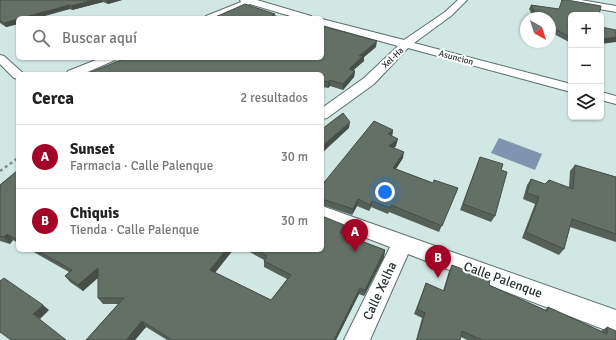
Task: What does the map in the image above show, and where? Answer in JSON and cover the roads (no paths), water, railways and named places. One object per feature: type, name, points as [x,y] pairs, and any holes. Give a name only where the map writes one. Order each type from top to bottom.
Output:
[{"type":"street","name":"Xel-Ha","points":[[324,114],[369,81],[406,44],[448,14],[463,0]]},
{"type":"street","points":[[566,0],[615,6]]},
{"type":"street","points":[[214,16],[249,1],[301,16]]},
{"type":"street","name":"Asuncion","points":[[324,23],[568,87]]},
{"type":"street","points":[[0,58],[16,73]]},
{"type":"street","points":[[77,72],[106,60]]},
{"type":"street","points":[[604,97],[616,100]]},
{"type":"street","name":"Calle Palenque","points":[[324,214],[616,322]]},
{"type":"street","name":"Calle Xelha","points":[[357,340],[403,242]]},
{"type":"water","points":[[499,138],[542,154],[535,170],[491,153]]},
{"type":"place","name":"Sunset","points":[[355,252]]},
{"type":"place","name":"Chiquis","points":[[438,278]]}]
